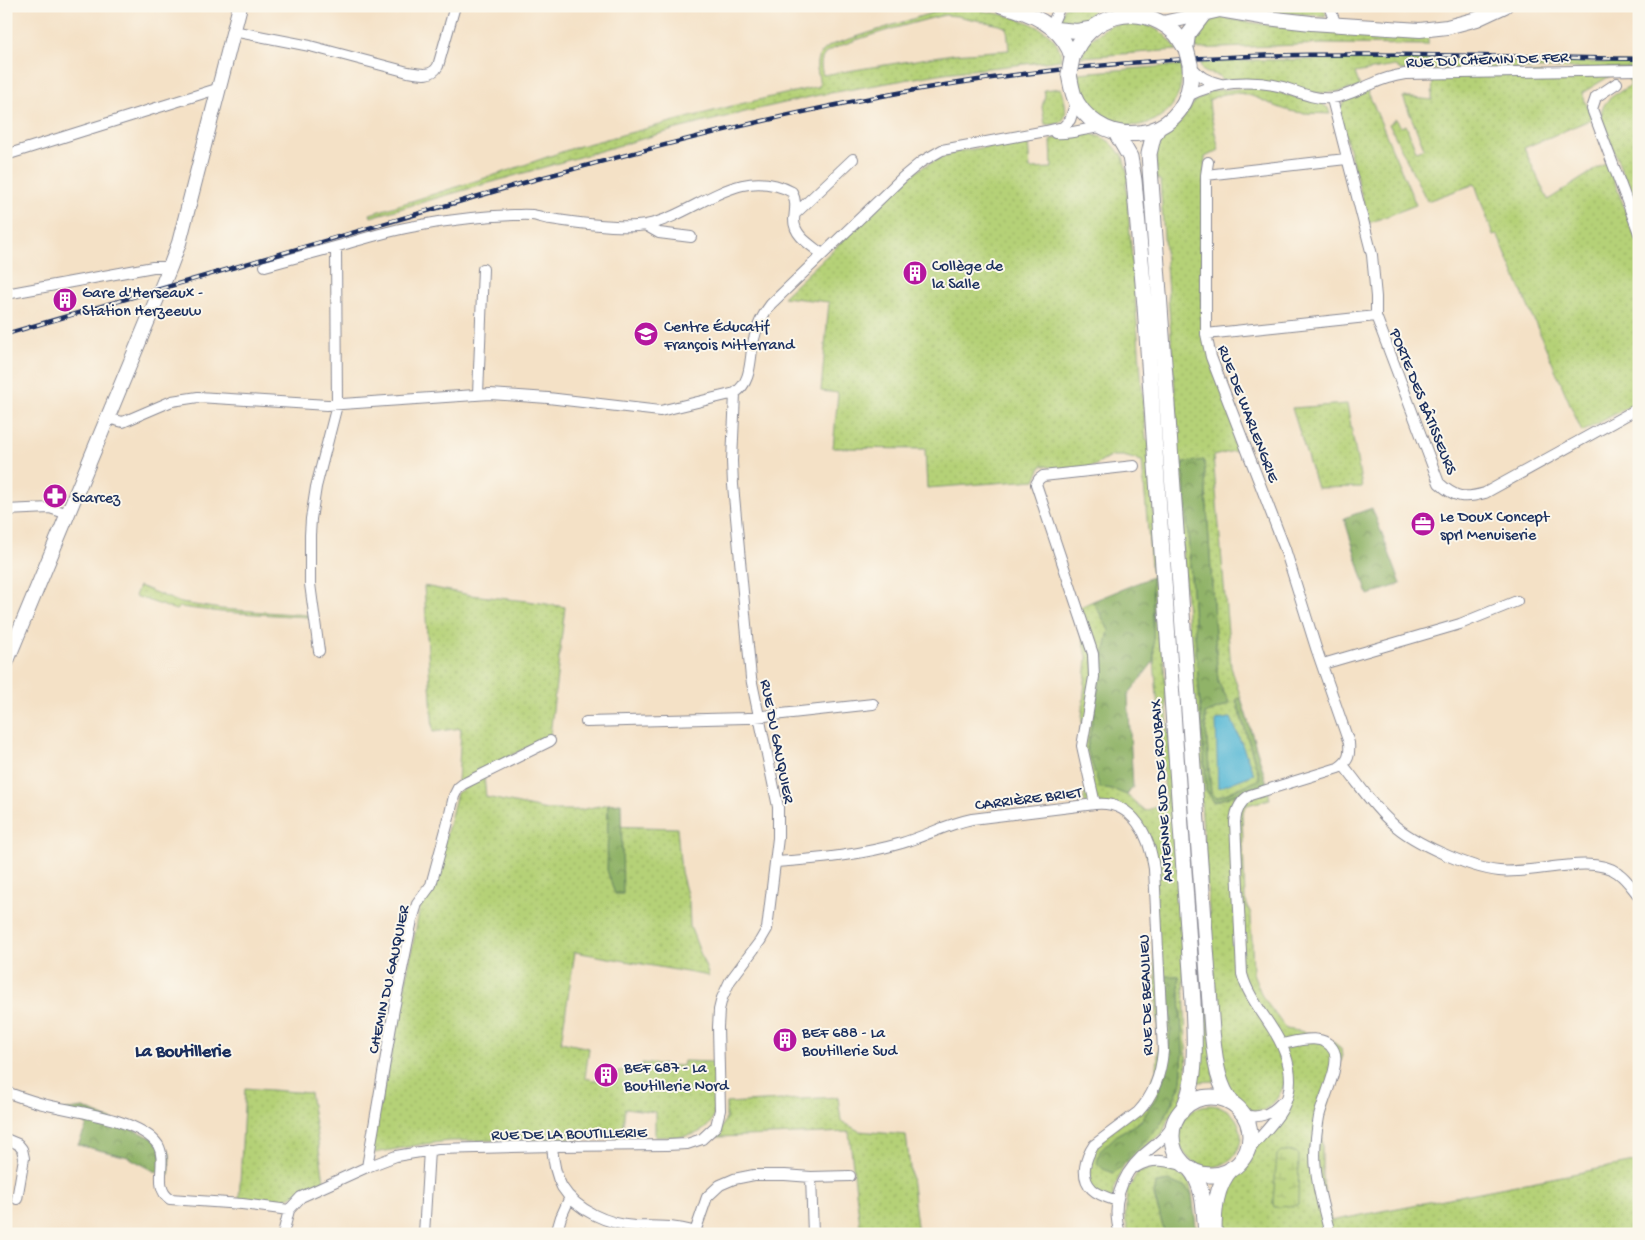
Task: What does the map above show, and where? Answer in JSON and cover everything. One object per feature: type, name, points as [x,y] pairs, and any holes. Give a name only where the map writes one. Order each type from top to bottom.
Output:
[{"type":"highway","points":[[1136,10],[1155,18],[1176,34],[1188,57],[1190,83],[1186,97],[1179,110],[1169,120],[1158,128],[1137,134],[1109,130],[1087,117],[1076,102],[1071,89],[1070,74],[1072,58],[1079,41],[1104,13],[1120,14],[1136,10]]},
{"type":"highway","points":[[1158,128],[1153,137],[1149,154],[1212,1031],[1220,1083],[1247,1122],[1250,1135],[1249,1144],[1244,1156],[1224,1178],[1219,1188],[1215,1210],[1214,1234]]},
{"type":"highway","name":"ANTENNE SUD DE ROUBAIX","points":[[1109,130],[1127,149],[1132,165],[1156,466],[1194,1018],[1192,1086],[1189,1097],[1177,1118]]},
{"type":"highway","points":[[1206,1234],[1200,1187],[1196,1176],[1178,1156],[1173,1144],[1172,1132],[1177,1118],[1195,1101],[1208,1097],[1221,1098],[1238,1109]]},
{"type":"highway","points":[[1188,1167],[1208,1174],[1223,1173],[1232,1168]]},
{"type":"main road","points":[[6,664],[179,243],[240,6]]},
{"type":"main road","points":[[1002,6],[1019,11],[1053,28],[1077,31],[1089,29]]},
{"type":"main road","points":[[1163,23],[1220,10],[1267,18],[1336,25],[1420,30],[1477,19],[1501,7]]},
{"type":"main road","points":[[1188,57],[1188,35],[1205,13]]},
{"type":"main road","points":[[1053,28],[1068,46],[1072,58]]},
{"type":"street","points":[[233,30],[310,46],[408,72],[425,74],[436,70],[441,60],[455,6]]},
{"type":"street","points":[[1053,28],[1059,6]]},
{"type":"street","points":[[1329,6],[1336,25]]},
{"type":"street","name":"RUE DU CHEMIN DE FER","points":[[1188,57],[1199,76],[1222,84]]},
{"type":"street","name":"RUE DU CHEMIN DE FER","points":[[1186,97],[1222,84],[1252,83],[1318,97],[1332,98],[1351,94],[1387,78],[1405,74],[1639,70]]},
{"type":"street","points":[[1617,83],[1596,97],[1592,109],[1639,233]]},
{"type":"street","points":[[6,154],[220,88]]},
{"type":"street","name":"PORTE DES BÂTISSEURS","points":[[1332,98],[1372,255],[1376,316],[1439,483],[1455,495],[1466,497],[1485,492],[1639,408]]},
{"type":"street","points":[[107,418],[123,422],[172,402],[198,397],[293,404],[337,405],[478,394],[524,396],[660,410],[735,393],[743,387],[748,379],[754,339],[767,309],[778,296],[906,174],[942,150],[1063,127],[1070,120],[1076,102]]},
{"type":"street","points":[[1046,131],[1057,134],[1089,128],[1109,130]]},
{"type":"street","points":[[796,213],[852,159]]},
{"type":"street","points":[[1206,176],[1346,159]]},
{"type":"street","name":"RUE DE WARLENGRIE","points":[[1208,162],[1206,176],[1206,334],[1215,367],[1285,549],[1323,664]]},
{"type":"street","points":[[265,266],[415,226],[506,216],[535,215],[549,219],[594,224],[645,225],[658,222],[720,193],[753,183],[763,183],[792,192],[796,203],[795,228],[800,237],[822,254]]},
{"type":"street","points":[[645,225],[660,233],[691,237]]},
{"type":"street","points":[[319,651],[310,584],[310,518],[317,482],[337,405],[336,247]]},
{"type":"street","points":[[6,294],[153,267],[170,267]]},
{"type":"street","points":[[478,394],[483,269]]},
{"type":"street","name":"PORTE DES BÂTISSEURS","points":[[1206,334],[1376,316]]},
{"type":"street","name":"RUE DU GAUQUIER","points":[[707,1136],[716,1126],[720,1110],[718,1027],[720,1004],[730,981],[765,933],[778,838],[778,807],[751,678],[733,485],[732,461],[735,393]]},
{"type":"street","name":"CARRIÈRE BRIET","points":[[776,862],[838,857],[887,847],[961,821],[1095,804],[1082,746],[1094,677],[1092,654],[1036,484],[1043,476],[1134,466]]},
{"type":"street","points":[[6,510],[50,508],[68,514]]},
{"type":"street","points":[[1244,1156],[1279,1114],[1286,1101],[1291,1073],[1282,1044],[1251,996],[1242,974],[1235,816],[1241,802],[1250,795],[1334,770],[1343,765],[1350,756],[1349,743],[1323,664],[1453,626],[1517,601]]},
{"type":"street","points":[[586,722],[746,718],[873,704]]},
{"type":"street","name":"CHEMIN DU GAUQUIER","points":[[367,1167],[394,1009],[412,920],[418,904],[430,884],[454,796],[458,788],[463,784],[550,741]]},
{"type":"street","points":[[1343,765],[1383,814],[1398,828],[1421,842],[1462,861],[1489,869],[1506,871],[1581,865],[1603,866],[1620,874],[1639,896]]},
{"type":"street","name":"RUE DE BEAULIEU","points":[[1095,804],[1116,806],[1132,816],[1142,828],[1151,848],[1154,869],[1163,1051],[1162,1064],[1155,1086],[1144,1106],[1094,1145],[1089,1152],[1085,1168],[1087,1183],[1092,1189],[1116,1201]]},
{"type":"street","points":[[1282,1044],[1298,1040],[1317,1040],[1330,1046],[1335,1054],[1336,1063],[1319,1114],[1315,1165],[1330,1234]]},
{"type":"street","points":[[1238,1109],[1251,1117],[1267,1114],[1276,1108],[1288,1091]]},
{"type":"street","points":[[6,1092],[46,1105],[102,1116],[145,1134],[160,1150],[162,1159],[162,1188],[170,1199],[242,1204],[289,1210],[283,1234]]},
{"type":"street","points":[[1120,1234],[1116,1201],[1120,1188],[1129,1172],[1142,1157],[1165,1137],[1177,1118]]},
{"type":"street","name":"RUE DE LA BOUTILLERIE","points":[[289,1210],[301,1197],[367,1167],[396,1156],[429,1150],[552,1146],[627,1147],[693,1143],[707,1136]]},
{"type":"street","points":[[6,1139],[18,1144],[24,1155],[17,1199]]},
{"type":"street","points":[[552,1146],[558,1176],[563,1187],[570,1197],[591,1212],[613,1222],[635,1226],[677,1227],[698,1233],[707,1197],[714,1189],[727,1181],[754,1175],[850,1176]]},
{"type":"street","points":[[424,1234],[429,1150]]},
{"type":"street","points":[[1129,1172],[1151,1160],[1188,1167]]},
{"type":"street","points":[[810,1177],[813,1234]]},
{"type":"street","points":[[556,1234],[570,1197]]},
{"type":"green space","points":[[953,6],[983,8],[983,11],[1020,19],[1033,24],[1053,39],[1059,48],[1061,60],[944,73],[819,95],[673,130],[371,217],[370,214],[501,173],[576,147],[736,105],[820,86],[817,67],[818,58],[831,45]],"holes":[[[945,15],[1007,28],[1009,50],[953,54],[823,75],[821,67],[822,58],[833,49],[920,21]]]},
{"type":"green space","points":[[1065,6],[1096,6],[1089,17],[1077,24],[1059,23]]},
{"type":"green space","points":[[1243,6],[1320,6],[1326,12],[1325,16],[1275,12]]},
{"type":"green space","points":[[1218,17],[1298,30],[1428,36],[1428,45],[1323,44],[1196,49],[1200,28],[1207,21]]},
{"type":"green space","points":[[1133,21],[1158,30],[1168,38],[1177,50],[1081,57],[1088,42],[1108,26]]},
{"type":"green space","points":[[1396,59],[1639,63],[1639,68],[1401,70],[1395,66],[1355,73],[1360,87],[1339,92],[1317,93],[1221,80],[1220,76],[1202,70],[1200,63],[1256,60]]},
{"type":"green space","points":[[1181,65],[1180,90],[1170,109],[1154,121],[1135,126],[1115,124],[1097,114],[1084,98],[1078,73]]},
{"type":"green space","points":[[1639,72],[1639,217],[1601,116],[1607,101],[1631,85],[1626,74],[1613,74],[1582,93],[1592,119],[1524,148],[1548,200],[1607,162],[1639,246],[1639,401],[1582,432],[1497,234],[1493,235],[1475,184],[1427,201],[1389,124],[1396,119],[1401,127],[1406,125],[1416,151],[1424,148],[1403,97],[1432,100],[1433,76]]},
{"type":"green space","points":[[1257,87],[1322,104],[1328,108],[1330,114],[1290,111],[1241,93],[1221,95],[1209,100],[1219,150],[1205,157],[1201,320],[1242,449],[1213,456],[1231,667],[1241,698],[1236,701],[1260,779],[1216,798],[1211,794],[1205,714],[1230,704],[1218,682],[1204,461],[1183,463],[1206,790],[1214,802],[1267,783],[1270,799],[1247,805],[1242,813],[1245,899],[1251,915],[1253,973],[1262,996],[1286,1029],[1322,1037],[1341,1048],[1342,1058],[1323,1116],[1322,1177],[1331,1221],[1639,1161],[1639,1234],[1217,1234],[1221,1193],[1248,1161],[1293,1088],[1284,1085],[1271,1105],[1260,1111],[1253,1111],[1232,1094],[1225,1082],[1222,1071],[1174,438],[1178,435],[1160,180],[1156,178],[1156,148],[1159,147],[1162,140],[1183,119],[1195,101],[1208,94],[1209,91]]},
{"type":"green space","points":[[1061,88],[1066,107],[1064,119],[1054,125],[1045,124],[1042,107],[1045,95],[1044,90]]},
{"type":"green space","points":[[1367,90],[1416,205],[1369,223],[1339,112],[1347,100]]},
{"type":"green space","points":[[1088,134],[1102,138],[1110,143],[1120,154],[1122,153],[1129,179],[1126,183],[1146,439],[1149,441],[1183,950],[1187,1078],[1182,1098],[1167,1121],[1163,1133],[1124,1165],[1114,1189],[1111,1209],[1107,1203],[1092,1195],[1082,1181],[1096,1137],[1130,1113],[1144,1098],[1156,1072],[1159,1048],[1150,864],[1137,828],[1123,813],[1105,808],[1088,809],[1084,799],[1087,782],[1081,730],[1087,657],[1076,609],[1093,601],[1109,630],[1087,749],[1117,791],[1127,795],[1145,811],[1166,803],[1154,661],[1152,577],[1142,461],[1123,456],[1112,456],[1092,467],[1057,469],[1042,465],[1035,480],[927,488],[925,449],[833,448],[838,393],[821,391],[829,302],[783,297],[913,174],[923,167],[940,158],[960,151],[1028,141],[1030,169],[1052,168],[1051,139]],"holes":[[[1179,976],[1183,1052],[1181,1084],[1170,1108],[1158,1128],[1114,1173],[1118,1134],[1139,1122],[1149,1110],[1156,1099],[1165,1072],[1171,1032],[1165,977]]]},
{"type":"green space","points":[[1347,404],[1362,487],[1317,488],[1292,408]]},
{"type":"green space","points":[[1204,460],[1218,682],[1230,704],[1205,714],[1211,793],[1216,798],[1260,779],[1236,700],[1241,698],[1267,783],[1214,802],[1206,790],[1183,463]]},
{"type":"green space","points":[[1167,466],[1214,1081],[1198,1082],[1161,467]]},
{"type":"green space","points":[[1372,508],[1401,584],[1368,595],[1344,518]]},
{"type":"green space","points":[[1152,577],[1154,661],[1128,695],[1133,787],[1127,795],[1100,788],[1087,749],[1109,630],[1093,601]]},
{"type":"green space","points":[[139,586],[181,603],[221,609],[309,615],[309,617],[221,612],[180,607],[176,610],[135,596]]},
{"type":"green space","points":[[424,586],[470,595],[565,607],[550,735],[458,783],[461,728],[433,732]]},
{"type":"green space","points":[[484,776],[486,797],[547,810],[580,810],[608,804],[608,826],[677,828],[681,872],[689,902],[690,926],[709,976],[575,952],[561,1042],[589,1048],[585,1078],[615,1084],[618,1072],[629,1068],[642,1069],[642,1063],[682,1066],[683,1061],[714,1062],[715,1109],[713,1118],[701,1131],[684,1136],[655,1137],[655,1112],[625,1108],[622,1138],[450,1141],[375,1153],[371,1145],[395,1038],[420,907],[431,893],[457,793]]},
{"type":"green space","points":[[621,803],[623,894],[615,894],[607,870],[608,804]]},
{"type":"green space","points":[[1165,976],[1179,976],[1183,1052],[1181,1083],[1170,1108],[1158,1128],[1114,1173],[1103,1169],[1097,1163],[1100,1151],[1118,1134],[1141,1121],[1156,1098],[1164,1076],[1168,1057],[1171,1019]]},
{"type":"green space","points":[[245,1088],[310,1093],[324,1180],[278,1203],[239,1200]]},
{"type":"green space","points":[[838,1097],[841,1121],[859,1131],[906,1135],[918,1234],[861,1234],[849,1132],[718,1137],[726,1118],[726,1103]]},
{"type":"green space","points":[[1204,1105],[1216,1105],[1232,1114],[1239,1124],[1241,1136],[1239,1148],[1232,1158],[1216,1167],[1204,1167],[1193,1162],[1184,1153],[1179,1142],[1179,1130],[1184,1119],[1193,1110]]},
{"type":"green space","points":[[84,1108],[159,1141],[170,1153],[169,1175],[154,1171],[128,1157],[78,1145],[87,1125],[59,1111]]},
{"type":"green space","points":[[1281,1151],[1296,1152],[1299,1155],[1298,1204],[1295,1206],[1274,1207],[1277,1155]]},
{"type":"green space","points":[[1159,1166],[1174,1171],[1189,1181],[1192,1194],[1184,1187],[1154,1195],[1165,1234],[1129,1234],[1125,1218],[1127,1191],[1137,1173]]},
{"type":"green space","points":[[1169,1181],[1184,1187],[1192,1194],[1197,1234],[1165,1234],[1154,1195],[1156,1183]]},
{"type":"water","points":[[1231,718],[1254,774],[1218,788],[1216,720]]},
{"type":"railway","points":[[6,334],[471,198],[638,152],[740,126],[842,104],[945,85],[1099,66],[1253,56],[1398,55],[1639,59]]},
{"type":"place","name":"Collège de la Salle","points":[[915,273]]},
{"type":"place","name":"Gare d'Herseaux - Station Herzeeuw","points":[[65,300]]},
{"type":"place","name":"Centre Éducatif François Mitterrand","points":[[646,334]]},
{"type":"place","name":"Scarcez","points":[[55,496]]},
{"type":"place","name":"Le Doux Concept sprl Menuiserie","points":[[1423,524]]},
{"type":"place","name":"BEF 688 - La Boutillerie Sud","points":[[785,1040]]},
{"type":"place","name":"BEF 687 - La Boutillerie Nord","points":[[606,1075]]},
{"type":"district","name":"La Boutillerie","points":[[183,1050]]}]
